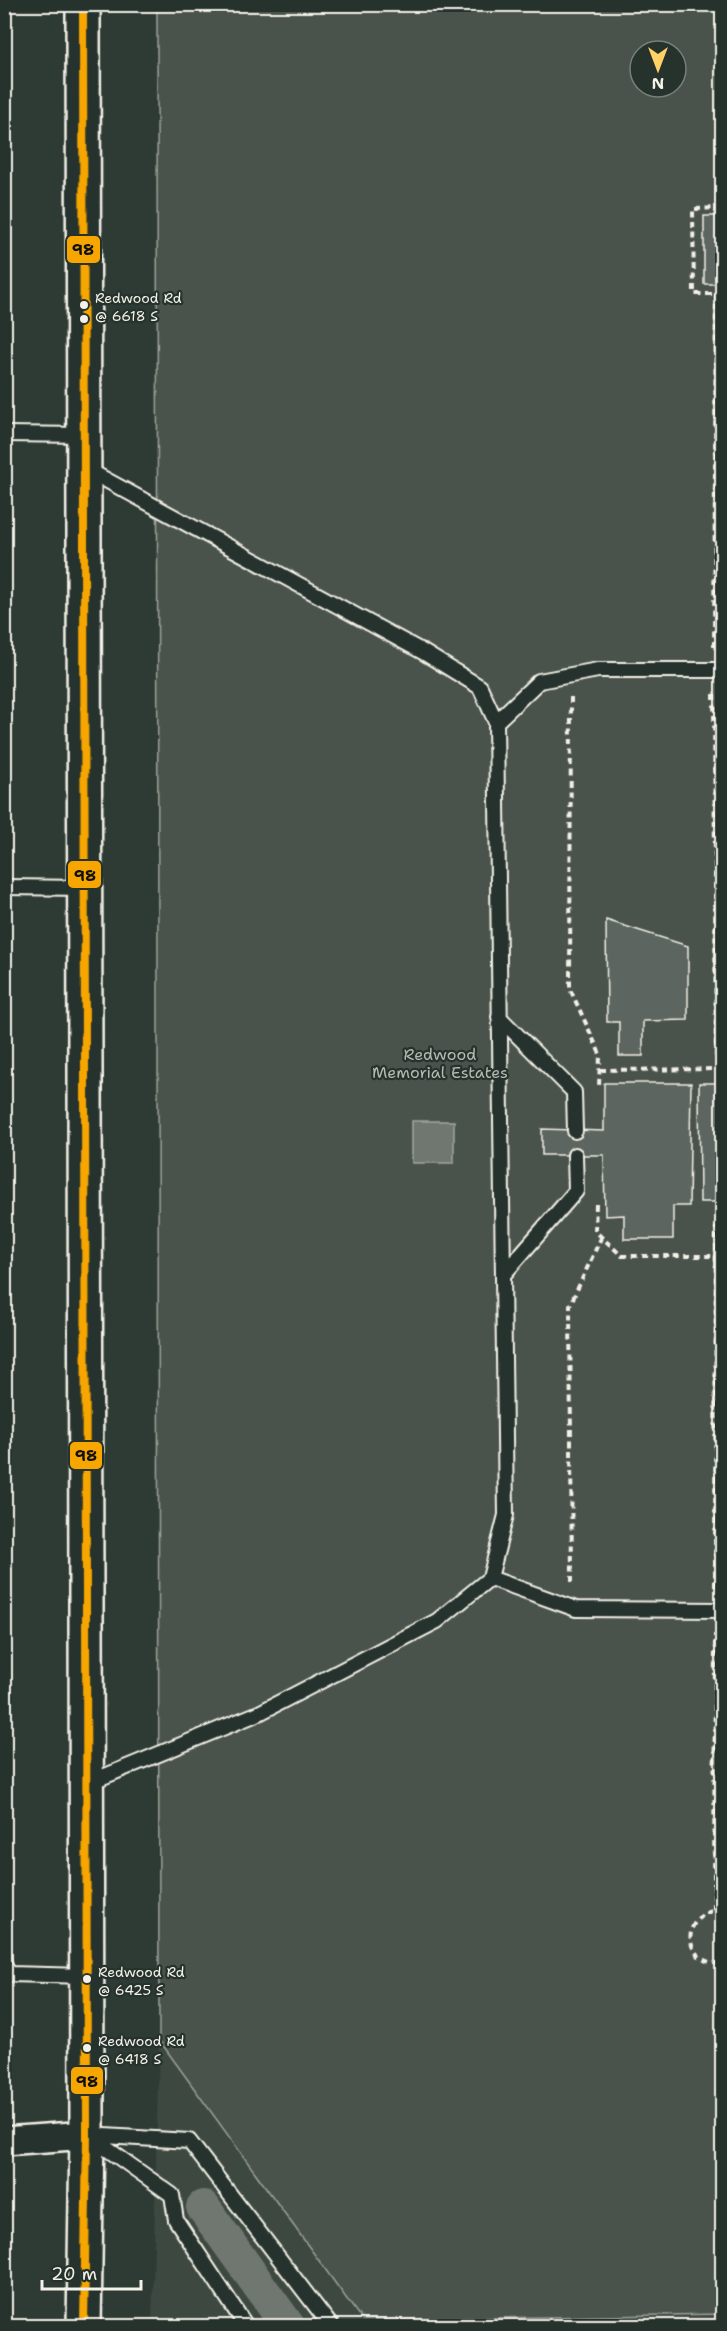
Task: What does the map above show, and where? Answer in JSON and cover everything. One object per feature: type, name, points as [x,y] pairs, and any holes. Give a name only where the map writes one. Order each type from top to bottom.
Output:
[{"type":"main road","points":[[83,4],[87,2135],[84,2326]]},
{"type":"street","points":[[4,2141],[87,2135]]},
{"type":"lane","points":[[4,434],[84,435]]},
{"type":"lane","points":[[84,468],[423,652],[480,687],[495,722],[506,1515],[490,1578],[436,1621],[260,1713],[86,1784]]},
{"type":"lane","points":[[495,722],[539,681],[598,670],[723,670]]},
{"type":"lane","points":[[4,887],[86,888]]},
{"type":"lane","points":[[499,1017],[574,1092],[575,1131]]},
{"type":"lane","points":[[503,1275],[576,1191],[575,1155]]},
{"type":"lane","points":[[490,1578],[573,1608],[719,1609]]},
{"type":"lane","points":[[4,1963],[9,1974],[86,1976]]},
{"type":"lane","points":[[87,2135],[172,2195],[176,2220],[246,2326]]},
{"type":"lane","points":[[87,2135],[189,2141],[331,2326]]},
{"type":"path","points":[[717,188],[720,209],[693,209],[694,294],[723,294]]},
{"type":"path","points":[[571,675],[570,989],[600,1054],[599,1090]]},
{"type":"path","points":[[600,1070],[723,1069]]},
{"type":"path","points":[[596,1199],[595,1231],[622,1256],[716,1256]]},
{"type":"path","points":[[714,1910],[719,1609],[716,1228],[723,1228]]},
{"type":"path","points":[[573,1608],[570,1305],[601,1238]]},
{"type":"path","points":[[723,1910],[707,1912],[696,1921],[692,1927],[691,1941],[701,1958],[714,1964],[723,1964]]},
{"type":"shaded area","points":[[412,1121],[454,1121],[454,1163],[412,1163]]},
{"type":"shaded area","points":[[159,2040],[362,2320],[722,2314],[722,2326],[152,2326]]},
{"type":"green space","name":"Redwood Memorial Estates","points":[[157,5],[722,5],[722,2314],[362,2320],[159,2040]]},
{"type":"building","points":[[704,216],[722,216],[722,284],[704,284]]},
{"type":"building","points":[[606,920],[688,946],[688,1020],[643,1021],[643,1056],[619,1056],[619,1022],[607,1022]]},
{"type":"building","points":[[604,1083],[691,1083],[689,1206],[673,1206],[673,1239],[624,1239],[624,1215],[605,1216],[604,1155],[542,1155],[542,1129],[604,1131]]},
{"type":"building","points":[[699,1083],[722,1083],[722,1202],[700,1202]]},
{"type":"waterway","points":[[203,2207],[288,2326]]},
{"type":"transit line","name":"98","points":[[83,4],[87,2135],[84,2326]]},
{"type":"place","name":"Redwood Rd @ 6618 S","points":[[84,305]]},
{"type":"place","name":"Redwood Rd @ 6425 S","points":[[87,1979]]},
{"type":"place","name":"Redwood Rd @ 6418 S","points":[[87,2048]]}]
